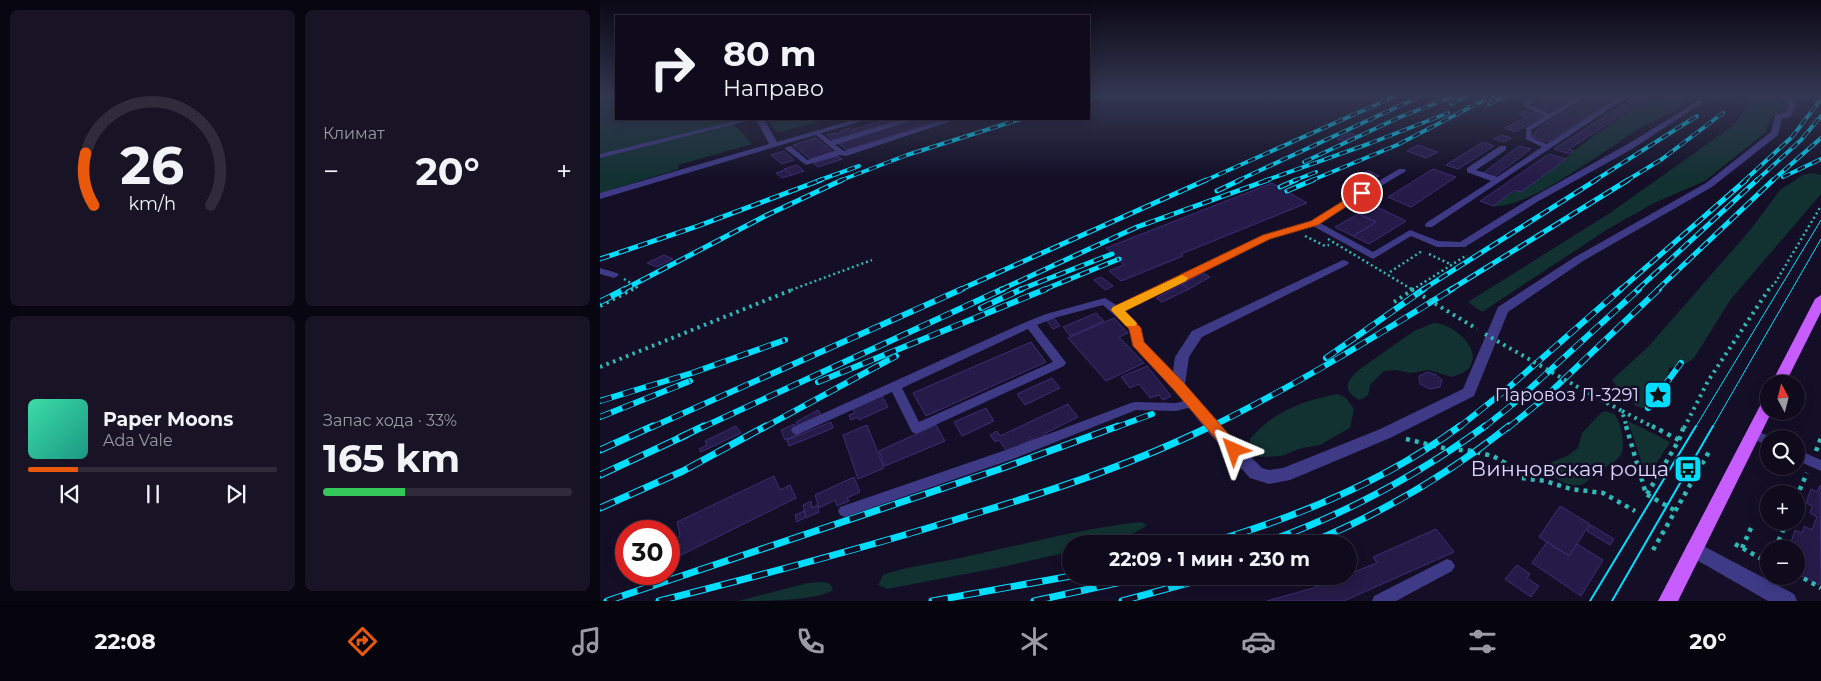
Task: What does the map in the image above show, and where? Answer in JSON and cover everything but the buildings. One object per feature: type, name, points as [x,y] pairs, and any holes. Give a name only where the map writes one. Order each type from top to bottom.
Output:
[{"type":"main road","points":[[1783,375],[1821,299]]},
{"type":"main road","points":[[1668,601],[1760,420]]},
{"type":"street","points":[[762,123],[774,144]]},
{"type":"street","points":[[600,196],[851,123]]},
{"type":"street","points":[[1343,263],[1197,334],[1182,357],[1178,385],[1256,473],[1269,477],[1284,475],[1384,434],[1469,392],[1502,310],[1579,259],[1709,185],[1775,133],[1777,123]]},
{"type":"street","points":[[1694,550],[1787,601]]},
{"type":"lane","points":[[600,156],[734,123]]},
{"type":"lane","points":[[830,144],[898,123]]},
{"type":"lane","points":[[817,133],[844,154],[941,123]]},
{"type":"lane","points":[[1538,123],[1528,129],[1529,139],[1547,147]]},
{"type":"lane","points":[[1429,225],[1584,123]]},
{"type":"lane","points":[[1314,223],[1373,256],[1410,233],[1437,244],[1462,245],[1534,200],[1629,147],[1667,123]]},
{"type":"lane","points":[[788,148],[808,165],[841,152]]},
{"type":"lane","points":[[1497,180],[1470,170],[1503,148]]},
{"type":"lane","points":[[1117,310],[1266,237],[1314,223],[1402,171]]},
{"type":"lane","points":[[600,271],[614,275]]},
{"type":"lane","points":[[797,430],[1030,324],[1050,316],[1105,301],[1135,328],[1138,343],[1178,385]]},
{"type":"lane","points":[[895,386],[916,429],[1060,363],[1030,324]]},
{"type":"lane","points":[[845,511],[1008,455],[1135,406],[1176,407],[1192,403]]},
{"type":"lane","points":[[1753,434],[1760,437]]},
{"type":"lane","points":[[1805,458],[1821,466]]},
{"type":"lane","points":[[1380,601],[1448,566]]},
{"type":"path","points":[[1646,494],[1679,440],[1684,424],[1718,368],[1770,287],[1775,283],[1821,206]]},
{"type":"path","points":[[1293,229],[1325,246],[1329,245]]},
{"type":"path","points":[[1328,239],[1477,329]]},
{"type":"path","points":[[1390,272],[1422,251]]},
{"type":"path","points":[[1394,302],[1468,254]]},
{"type":"path","points":[[600,367],[764,300],[872,260]]},
{"type":"path","points":[[600,306],[637,287],[614,275]]},
{"type":"path","points":[[1485,334],[1622,411],[1679,440]]},
{"type":"path","points":[[1622,411],[1646,494],[1676,511]]},
{"type":"path","points":[[1384,434],[1452,450],[1467,450],[1493,456],[1505,463],[1512,472],[1521,478],[1545,481],[1571,489],[1603,493],[1636,511]]},
{"type":"path","points":[[1653,550],[1710,450]]},
{"type":"path","points":[[1742,548],[1751,528]]},
{"type":"path","points":[[1779,540],[1783,530]]},
{"type":"path","points":[[1735,544],[1760,558]]},
{"type":"path","points":[[1805,579],[1821,588]]},
{"type":"green space","points":[[600,123],[734,123],[752,144],[678,165],[679,169],[600,193]]},
{"type":"green space","points":[[771,123],[813,123],[780,132],[776,131]]},
{"type":"green space","points":[[1612,123],[1649,123],[1568,176],[1546,188],[1507,205],[1492,206],[1567,157]]},
{"type":"green space","points":[[1734,123],[1769,123],[1766,132],[1705,181],[1654,203],[1608,229],[1482,312],[1468,302],[1610,213]]},
{"type":"green space","points":[[1812,173],[1821,175],[1821,194],[1731,299],[1694,358],[1687,363],[1669,368],[1665,390],[1654,406],[1643,408],[1635,406],[1629,393],[1617,387],[1612,380],[1649,346],[1751,229],[1780,190],[1803,175]]},
{"type":"green space","points":[[1434,323],[1449,327],[1457,332],[1469,345],[1473,361],[1467,370],[1452,377],[1429,370],[1410,373],[1395,370],[1384,371],[1370,385],[1368,393],[1364,398],[1359,400],[1351,394],[1348,384],[1356,372],[1414,331]]},
{"type":"green space","points":[[1338,394],[1346,398],[1354,409],[1350,428],[1320,445],[1302,448],[1281,456],[1260,457],[1251,451],[1250,439],[1268,421],[1301,404]]},
{"type":"green space","points":[[1605,411],[1614,414],[1620,424],[1623,444],[1620,456],[1582,484],[1569,484],[1559,480],[1552,473],[1550,463],[1567,456],[1578,448],[1582,433]]},
{"type":"green space","points":[[1628,421],[1670,442],[1647,478]]},
{"type":"green space","points":[[1141,522],[1147,525],[1128,535],[1062,535],[1076,532]]},
{"type":"green space","points":[[1062,535],[1062,553],[887,589],[878,585],[883,575]]},
{"type":"green space","points":[[824,582],[830,584],[833,590],[825,594],[802,598],[738,601],[808,583]]},
{"type":"tram line","points":[[1695,428],[1821,220]]},
{"type":"tram line","points":[[1712,428],[1821,239]]},
{"type":"tram line","points":[[1590,601],[1696,426]]},
{"type":"tram line","points":[[1612,601],[1713,426]]},
{"type":"railway","points":[[839,181],[907,155],[1008,123]]},
{"type":"railway","points":[[1204,181],[1335,123]]},
{"type":"railway","points":[[1237,181],[1362,123]]},
{"type":"railway","points":[[1304,162],[1387,123]]},
{"type":"railway","points":[[1264,181],[1422,123]]},
{"type":"railway","points":[[1310,181],[1397,145],[1440,123]]},
{"type":"railway","points":[[1594,181],[1686,123]]},
{"type":"railway","points":[[1626,181],[1662,159],[1710,123]]},
{"type":"railway","points":[[1744,181],[1792,137],[1803,123]]},
{"type":"railway","points":[[1756,181],[1801,140],[1815,123]]},
{"type":"railway","points":[[1772,181],[1821,138]]},
{"type":"railway","points":[[1783,177],[1821,159]]},
{"type":"railway","points":[[817,181],[859,166]]},
{"type":"railway","points":[[1293,181],[1316,172]]},
{"type":"railway","points":[[600,259],[698,226],[821,180]]},
{"type":"railway","points":[[623,290],[767,215],[842,180]]},
{"type":"railway","points":[[959,290],[1206,180]]},
{"type":"railway","points":[[1217,191],[1240,180]]},
{"type":"railway","points":[[1000,290],[1137,227],[1268,180]]},
{"type":"railway","points":[[1280,187],[1296,180]]},
{"type":"railway","points":[[1287,191],[1313,180]]},
{"type":"railway","points":[[1422,290],[1596,180]]},
{"type":"railway","points":[[1450,290],[1628,180]]},
{"type":"railway","points":[[1620,290],[1746,180]]},
{"type":"railway","points":[[1637,290],[1757,180]]},
{"type":"railway","points":[[1657,290],[1773,180]]},
{"type":"railway","points":[[1019,290],[1112,254]]},
{"type":"railway","points":[[1043,290],[1119,259]]},
{"type":"railway","points":[[600,302],[625,289]]},
{"type":"railway","points":[[650,428],[962,289]]},
{"type":"railway","points":[[701,428],[1003,289]]},
{"type":"railway","points":[[981,308],[1022,289]]},
{"type":"railway","points":[[818,382],[1046,289]]},
{"type":"railway","points":[[1326,358],[1424,289]]},
{"type":"railway","points":[[1208,428],[1302,379],[1452,289]]},
{"type":"railway","points":[[1458,428],[1508,388],[1621,289]]},
{"type":"railway","points":[[1483,428],[1513,404],[1639,289]]},
{"type":"railway","points":[[1508,428],[1542,400],[1659,289]]},
{"type":"railway","points":[[600,401],[692,373],[785,340]]},
{"type":"railway","points":[[763,428],[896,356]]},
{"type":"railway","points":[[1648,408],[1681,363]]},
{"type":"railway","points":[[600,417],[690,381]]},
{"type":"railway","points":[[1114,428],[1152,414]]},
{"type":"railway","points":[[600,450],[653,426]]},
{"type":"railway","points":[[679,438],[704,426]]},
{"type":"railway","points":[[600,508],[683,471],[766,426]]},
{"type":"railway","points":[[607,601],[1000,469],[1118,426]]},
{"type":"railway","points":[[659,601],[858,548],[1037,494],[1154,452],[1211,426]]},
{"type":"railway","points":[[1236,535],[1305,510],[1370,481],[1431,446],[1460,426]]},
{"type":"railway","points":[[1286,535],[1377,494],[1432,462],[1485,426]]},
{"type":"railway","points":[[1327,535],[1361,520],[1412,492],[1462,461],[1509,426]]},
{"type":"railway","points":[[600,475],[686,435]]},
{"type":"railway","points":[[932,601],[1062,578]]},
{"type":"railway","points":[[1034,601],[1108,585]]},
{"type":"railway","points":[[1122,601],[1181,585]]},
{"type":"slow traffic","points":[[1131,323],[1117,310],[1182,278]]},
{"type":"place","name":"Паровоз Л-3291","points":[[1658,395]]},
{"type":"place","name":"Винновская роща","points":[[1688,469]]},
{"type":"route","points":[[1234,450],[1212,427],[1178,385],[1138,343],[1135,328],[1117,310],[1266,237],[1314,223],[1362,193]]}]
